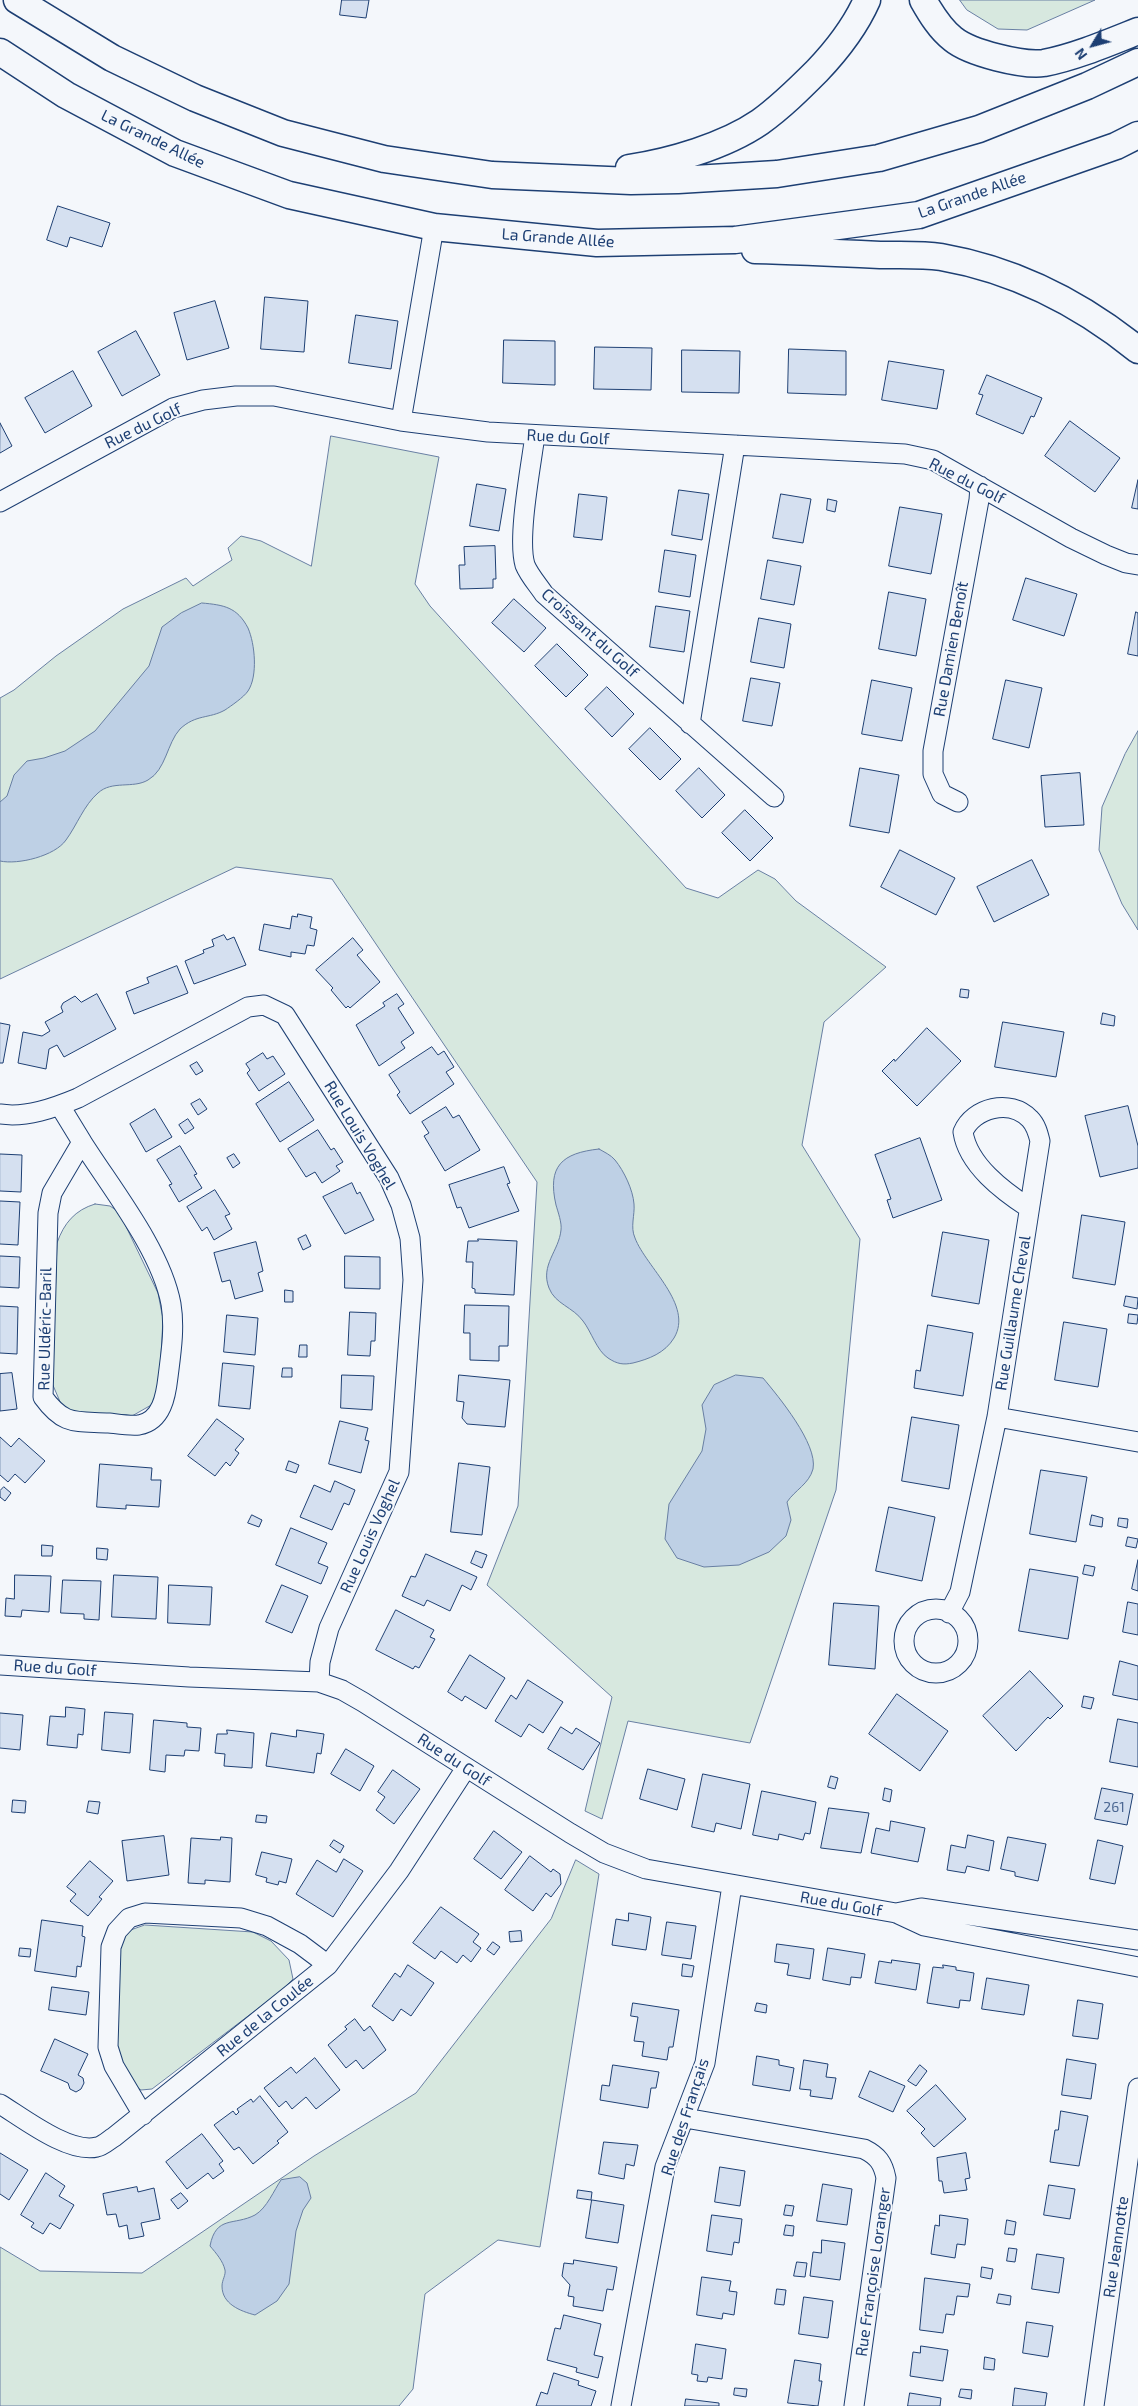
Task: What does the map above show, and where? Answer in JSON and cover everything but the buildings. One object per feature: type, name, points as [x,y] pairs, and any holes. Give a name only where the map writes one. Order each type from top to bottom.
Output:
[{"type":"street","points":[[17,0],[112,58],[195,98],[283,133],[384,159],[492,175],[668,180],[777,174],[880,158],[979,128],[1087,86],[1138,62]]},
{"type":"street","points":[[558,178],[653,165],[709,148],[759,122],[796,93],[835,52],[867,0]]},
{"type":"street","points":[[923,0],[932,16],[953,40],[982,53],[1010,61],[1042,63],[1138,31]]},
{"type":"street","name":"La Grande Allée","points":[[0,52],[66,96],[176,153],[289,195],[434,227],[597,243],[734,240],[919,215],[1116,146],[1138,135]]},
{"type":"street","points":[[401,421],[434,227]]},
{"type":"street","points":[[597,243],[940,257],[1021,279],[1060,296],[1110,327],[1138,350]]},
{"type":"street","name":"Rue du Golf","points":[[0,502],[173,408],[203,400],[236,396],[274,396],[401,421],[488,432],[904,454],[933,460],[1106,555],[1126,563],[1138,565]]},
{"type":"street","name":"Croissant du Golf","points":[[535,435],[522,547],[526,566],[544,594],[774,797]]},
{"type":"street","points":[[690,724],[735,445]]},
{"type":"street","name":"Rue Damien Benoît","points":[[958,802],[942,794],[933,774],[932,751],[979,500],[980,486]]},
{"type":"street","name":"Rue Louis Voghel","points":[[0,1114],[15,1117],[60,1106],[248,1007],[264,1005],[285,1015],[393,1187],[401,1206],[410,1238],[413,1280],[399,1472],[329,1628],[320,1662],[319,1682]]},
{"type":"street","name":"Rue Uldéric-Baril","points":[[60,1106],[151,1250],[171,1304],[173,1327],[167,1392],[162,1407],[153,1418],[140,1425],[70,1421],[59,1417],[42,1397],[48,1213],[52,1193],[82,1142]]},
{"type":"street","name":"Rue Guillaume Cheval","points":[[949,1612],[960,1592],[997,1417],[1040,1141],[1036,1128],[1024,1115],[1009,1108],[991,1109],[978,1114],[967,1122],[963,1132],[969,1153],[980,1167],[1013,1198],[1029,1208]]},
{"type":"street","points":[[997,1417],[1138,1442]]},
{"type":"street","name":"Rue du Golf","points":[[0,1665],[189,1677],[319,1682],[342,1690],[363,1702],[604,1853],[646,1869],[896,1913],[924,1926],[1138,1967]]},
{"type":"street","name":"Rue de la Coulée","points":[[0,2104],[65,2143],[83,2147],[98,2147],[142,2115],[328,1965],[399,1871],[466,1768]]},
{"type":"street","name":"Rue des Français","points":[[621,2406],[665,2167],[705,2063],[732,1885]]},
{"type":"street","name":"Rue du Golf","points":[[896,1913],[921,1908],[1138,1940]]},
{"type":"street","points":[[142,2115],[123,2083],[108,2047],[111,1947],[117,1931],[129,1918],[145,1913],[241,1918],[267,1926],[300,1944],[328,1965]]},
{"type":"street","name":"Rue Jeannotte","points":[[1094,2406],[1138,2088]]},
{"type":"street","name":"Rue Françoise Loranger","points":[[685,2118],[864,2149],[875,2155],[884,2166],[886,2178],[854,2406]]},
{"type":"shaded area","points":[[960,0],[1095,0],[1027,30],[998,29],[967,10]]},
{"type":"shaded area","points":[[331,436],[439,457],[415,584],[430,606],[686,888],[718,898],[758,870],[775,879],[796,901],[886,967],[824,1022],[802,1145],[860,1239],[836,1490],[750,1743],[628,1721],[602,1819],[585,1811],[612,1697],[487,1585],[518,1506],[537,1182],[332,879],[236,867],[0,979],[0,698],[14,690],[56,656],[123,609],[186,578],[193,586],[232,560],[228,548],[241,536],[261,541],[311,566]]},
{"type":"shaded area","points":[[1138,731],[1138,930],[1122,904],[1099,850],[1102,807],[1125,754]]},
{"type":"shaded area","points":[[95,1204],[110,1206],[119,1212],[158,1293],[163,1319],[159,1391],[153,1404],[132,1416],[70,1412],[61,1404],[52,1383],[57,1243],[63,1229],[71,1218]]},
{"type":"shaded area","points":[[576,1860],[599,1874],[540,2247],[498,2240],[425,2294],[413,2389],[399,2406],[0,2406],[0,2247],[40,2271],[142,2273],[314,2156],[416,2093],[551,1919]]},
{"type":"shaded area","points":[[145,1925],[253,1932],[271,1941],[289,1960],[293,1979],[281,1991],[152,2089],[141,2090],[130,2083],[116,2055],[115,1959],[126,1932]]},
{"type":"water","points":[[202,603],[229,608],[244,621],[248,628],[252,642],[254,669],[248,691],[241,699],[225,710],[192,721],[180,729],[172,741],[163,763],[154,776],[142,783],[110,787],[98,793],[85,809],[66,840],[54,851],[36,858],[16,862],[0,861],[0,802],[7,796],[14,775],[27,761],[65,751],[95,731],[149,666],[162,627],[181,613]]},
{"type":"water","points":[[599,1149],[613,1158],[625,1175],[633,1199],[633,1230],[635,1238],[666,1286],[678,1313],[679,1325],[674,1338],[666,1348],[645,1360],[629,1364],[617,1363],[604,1355],[579,1316],[555,1298],[547,1280],[548,1265],[560,1238],[561,1230],[554,1192],[556,1171],[567,1158],[575,1154]]},
{"type":"water","points":[[736,1375],[763,1378],[770,1386],[787,1408],[803,1434],[813,1459],[813,1469],[805,1483],[787,1502],[791,1520],[786,1536],[769,1552],[739,1565],[704,1567],[677,1558],[665,1539],[669,1504],[702,1451],[706,1429],[702,1405],[714,1385]]},
{"type":"water","points":[[300,2177],[307,2183],[311,2198],[303,2210],[296,2231],[289,2284],[277,2301],[255,2315],[233,2306],[225,2298],[223,2292],[222,2284],[225,2270],[221,2260],[210,2246],[213,2236],[221,2225],[247,2218],[259,2212],[281,2180]]}]
